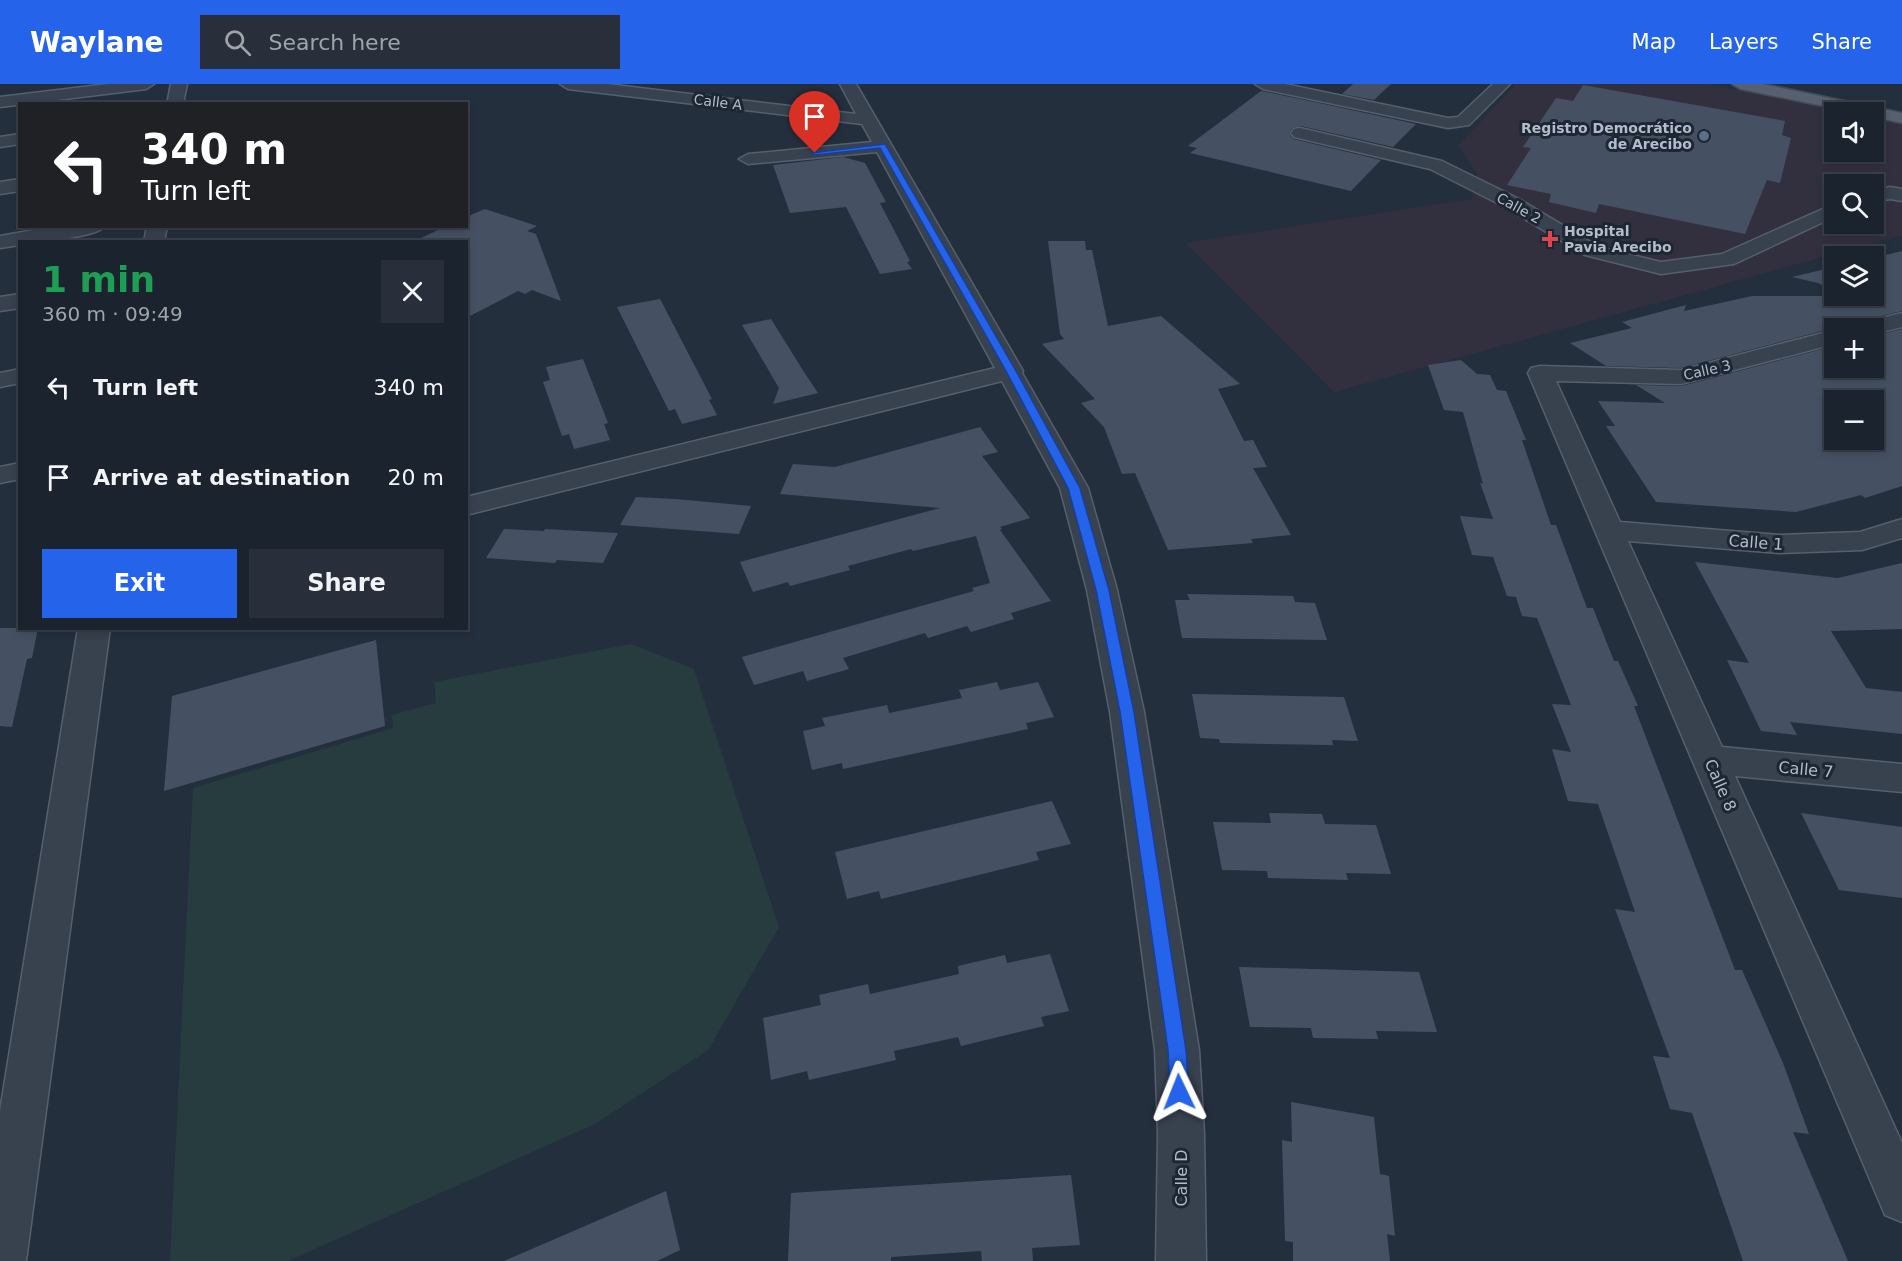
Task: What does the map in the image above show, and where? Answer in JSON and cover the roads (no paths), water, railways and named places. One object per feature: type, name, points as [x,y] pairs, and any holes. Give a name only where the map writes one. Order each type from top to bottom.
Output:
[{"type":"main road","points":[[1740,84],[1902,108]]},
{"type":"main road","points":[[1740,84],[1902,118]]},
{"type":"main road","points":[[1806,84],[1852,91]]},
{"type":"street","points":[[0,102],[146,84]]},
{"type":"street","points":[[176,102],[179,84]]},
{"type":"street","name":"Calle A","points":[[568,84],[695,100],[875,133]]},
{"type":"street","points":[[690,84],[695,100]]},
{"type":"street","name":"Calle D","points":[[848,84],[1011,371],[1074,488],[1102,590],[1127,712],[1177,1050],[1181,1134],[1180,1261]]},
{"type":"street","points":[[1263,84],[1448,123],[1463,121],[1502,84]]},
{"type":"street","points":[[748,159],[875,133]]},
{"type":"street","name":"Calle 2","points":[[1300,133],[1436,165],[1512,203],[1592,251],[1661,268],[1727,260],[1824,215]]},
{"type":"street","points":[[0,142],[18,139]]},
{"type":"street","points":[[0,188],[18,185]]},
{"type":"street","points":[[1884,195],[1902,195]]},
{"type":"street","points":[[0,242],[83,228]]},
{"type":"street","points":[[0,304],[18,301]]},
{"type":"street","points":[[1884,324],[1902,320]]},
{"type":"street","name":"Calle 3","points":[[1540,373],[1682,377],[1824,340]]},
{"type":"street","points":[[468,506],[1011,371]]},
{"type":"street","name":"Calle 8","points":[[1540,373],[1902,1198]]},
{"type":"street","points":[[0,380],[18,376]]},
{"type":"street","points":[[0,475],[18,471]]},
{"type":"street","name":"Calle 1","points":[[1609,530],[1780,544],[1862,541],[1902,528]]},
{"type":"street","points":[[0,1261],[7,1177],[94,630]]},
{"type":"street","name":"Calle 7","points":[[1710,760],[1902,778]]},
{"type":"place","name":"Registro Democrático de Arecibo","points":[[1704,136]]},
{"type":"place","name":"Hospital Pavia Arecibo","points":[[1550,239]]}]
